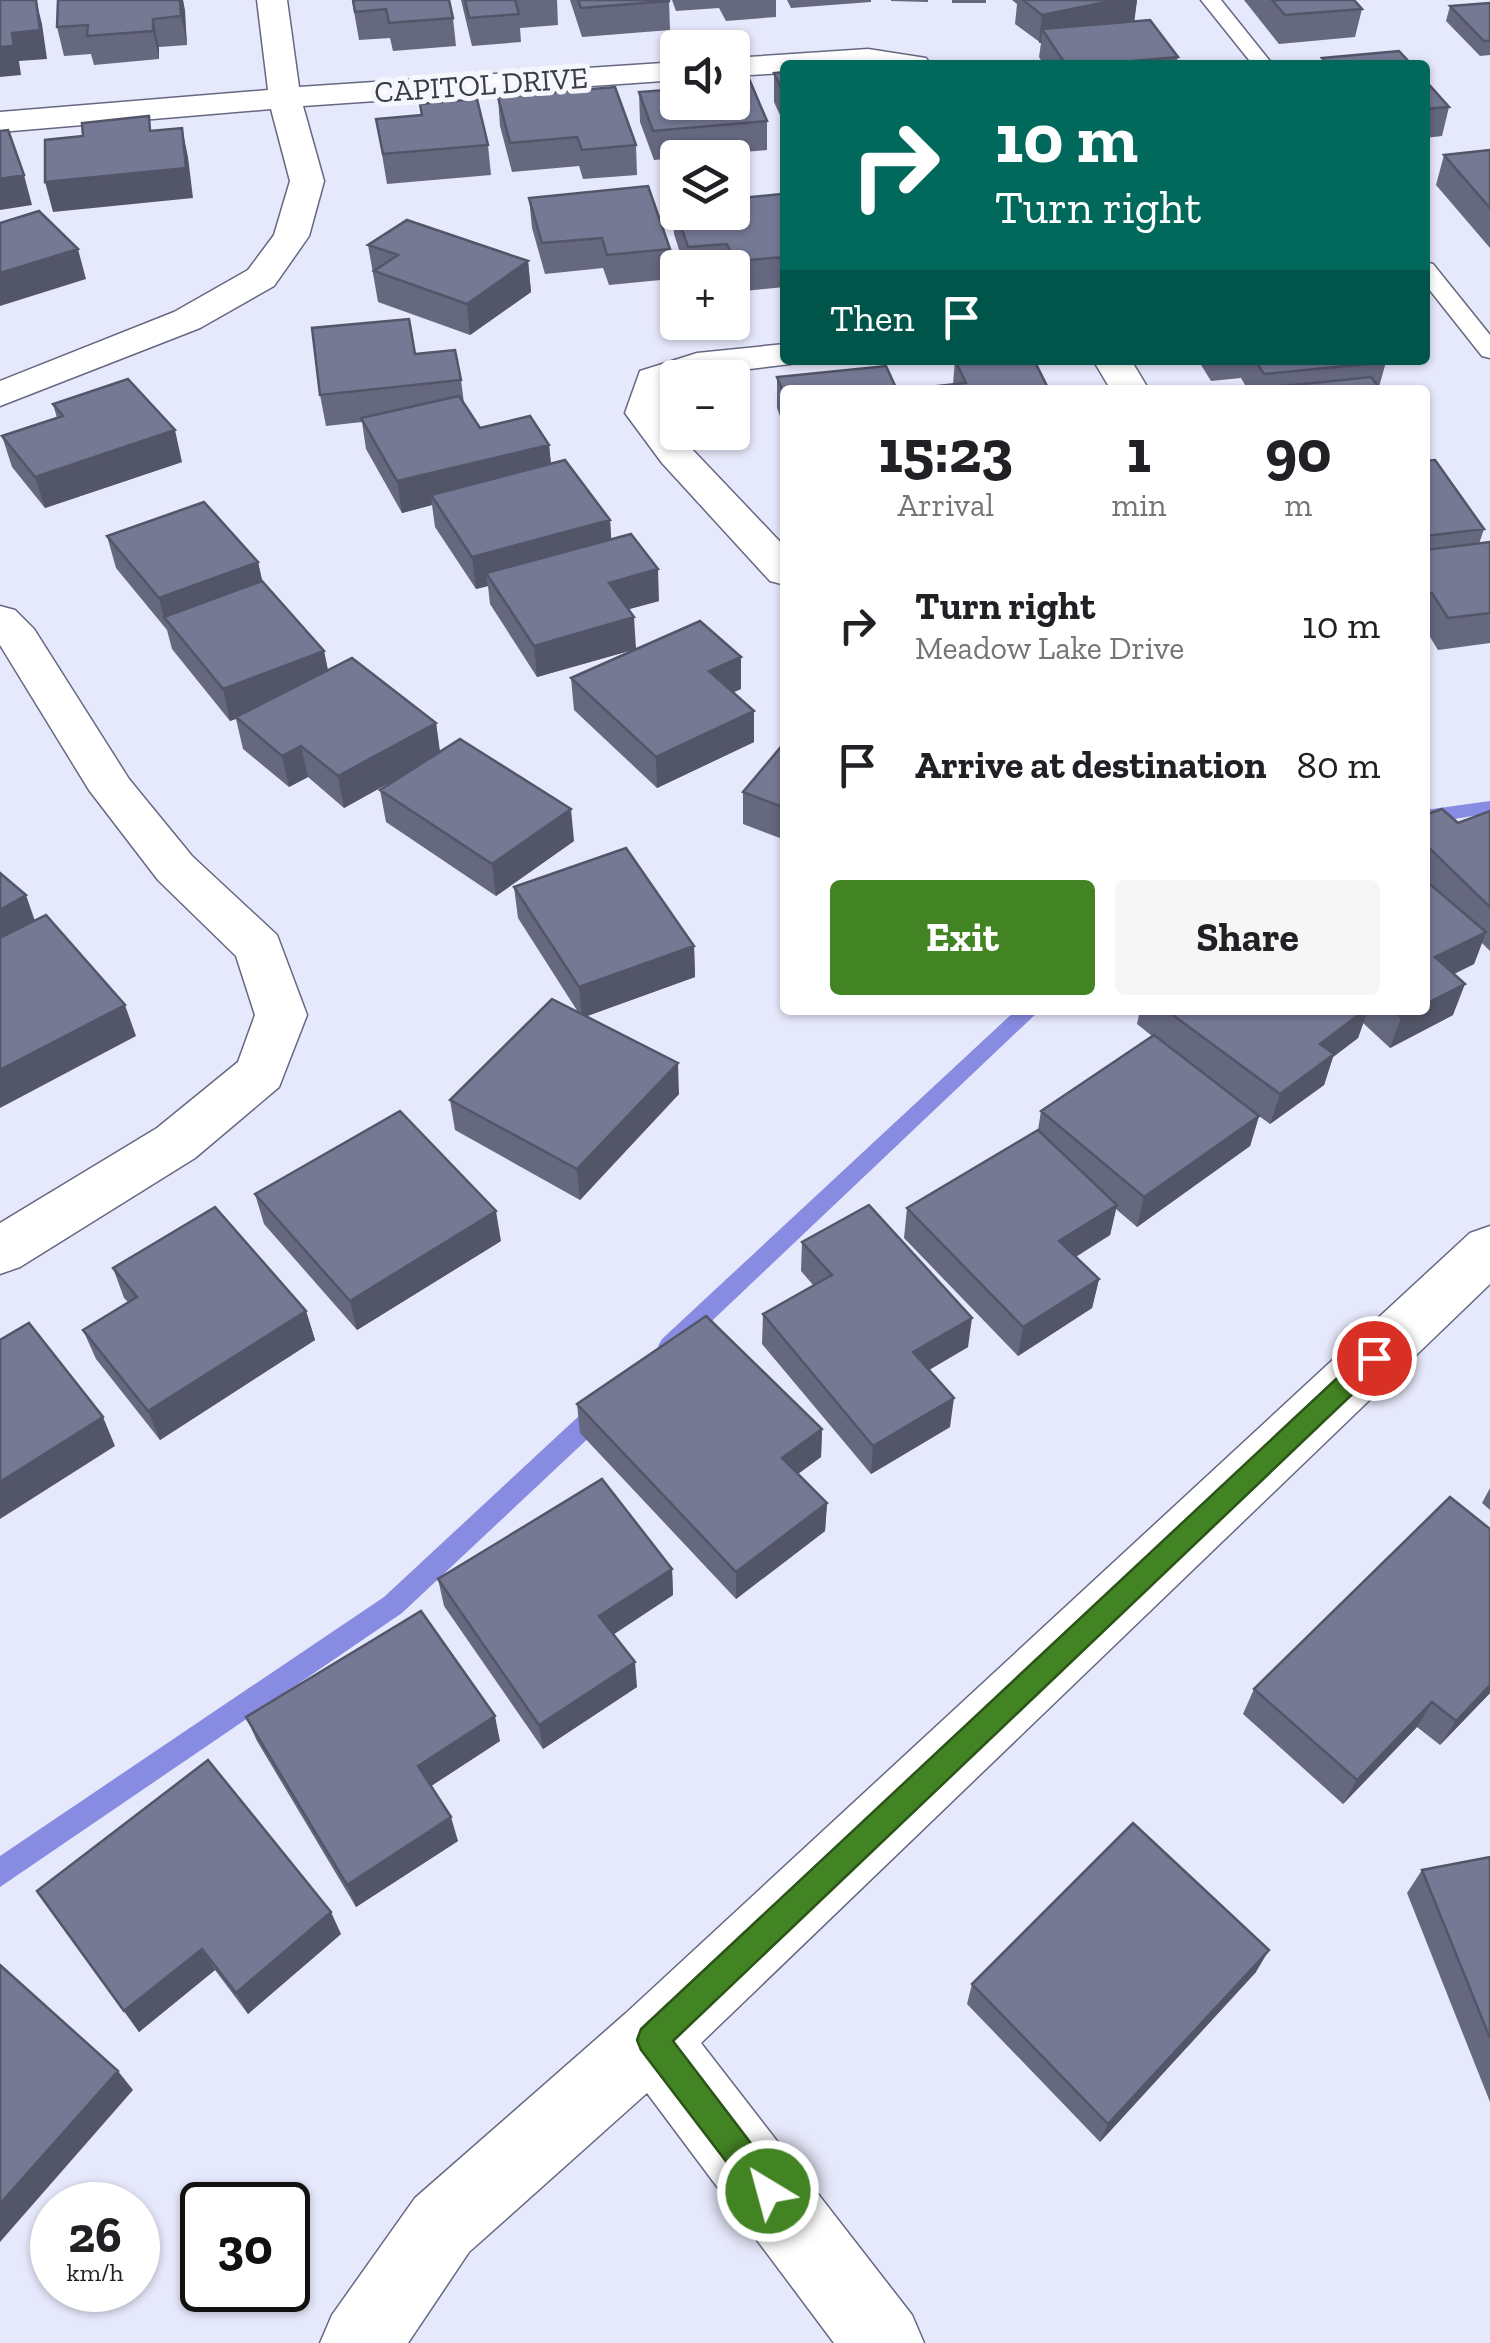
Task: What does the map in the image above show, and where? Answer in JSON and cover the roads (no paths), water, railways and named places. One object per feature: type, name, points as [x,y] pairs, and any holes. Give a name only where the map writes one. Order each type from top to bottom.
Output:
[{"type":"street","points":[[0,394],[187,320],[261,278],[291,236],[307,182],[285,99],[272,0]]},
{"type":"street","points":[[838,60],[881,60]]},
{"type":"street","points":[[750,66],[780,64]]},
{"type":"street","name":"CAPITOL DRIVE","points":[[0,122],[660,72]]},
{"type":"street","points":[[780,356],[697,364],[652,378],[644,413],[676,455],[780,567]]},
{"type":"street","points":[[0,619],[18,639],[112,790],[175,868],[260,948],[280,1015],[260,1073],[176,1143],[0,1252]]},
{"type":"street","points":[[360,2343],[442,2225],[652,2040],[1490,1249]]},
{"type":"street","points":[[652,2040],[884,2343]]},
{"type":"lane","points":[[1211,0],[1259,60]]},
{"type":"lane","points":[[1430,275],[1490,351]]},
{"type":"waterway","points":[[1430,816],[1490,807]]},
{"type":"waterway","points":[[670,1346],[1024,1015]]},
{"type":"waterway","points":[[0,1873],[393,1605],[603,1409]]}]
